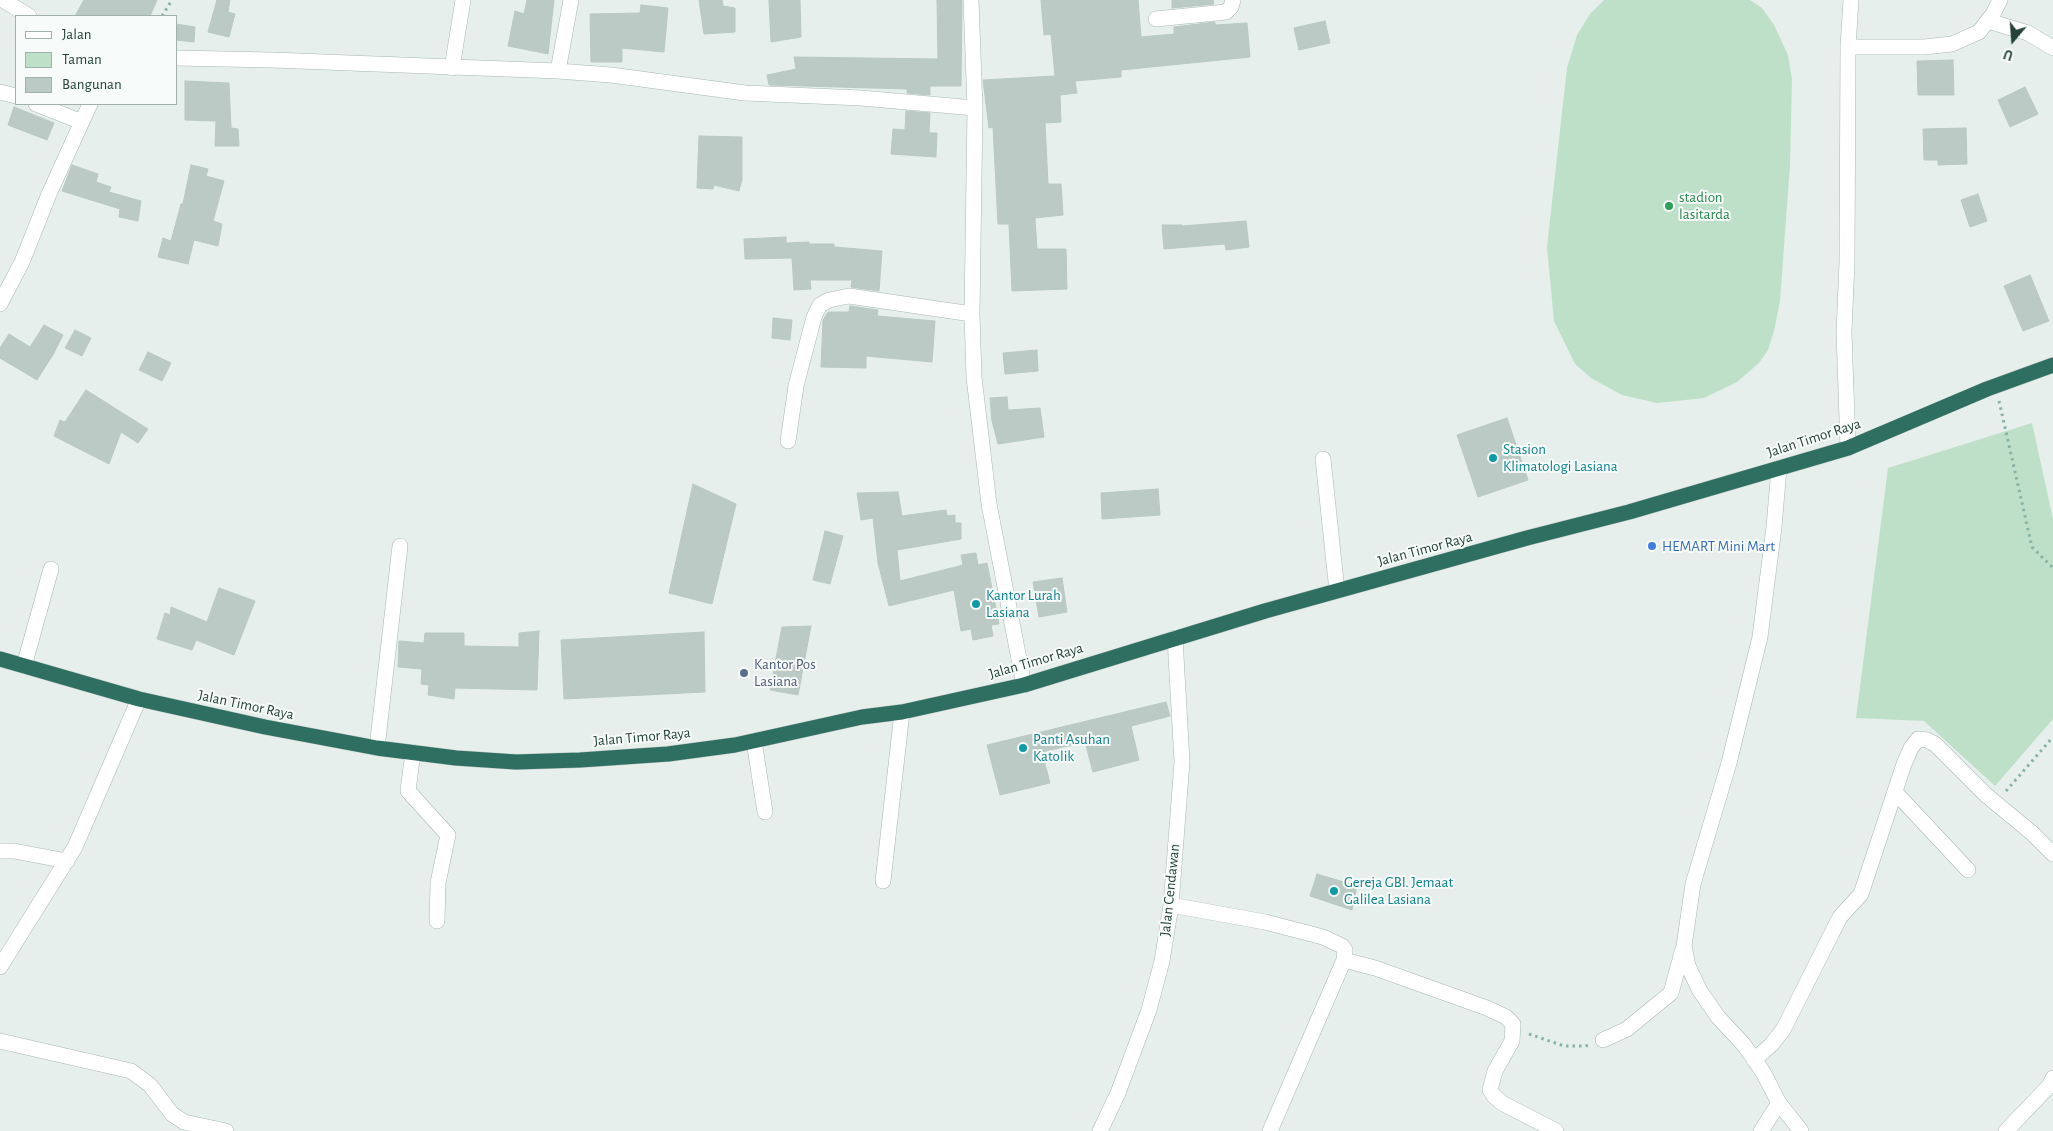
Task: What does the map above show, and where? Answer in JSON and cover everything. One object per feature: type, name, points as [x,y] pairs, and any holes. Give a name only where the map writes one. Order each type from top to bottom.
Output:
[{"type":"highway","name":"Jalan Timor Raya","points":[[0,659],[139,699],[265,728],[377,748],[516,762],[668,754],[754,741],[862,717],[902,712],[1024,685],[1265,610],[1629,512],[1848,448],[1996,386],[2053,366]]},
{"type":"street","points":[[3,0],[27,15]]},
{"type":"street","points":[[452,68],[463,0]]},
{"type":"street","points":[[558,71],[571,0]]},
{"type":"street","points":[[971,0],[974,108],[972,314],[974,376],[989,504],[1024,685]]},
{"type":"street","points":[[1156,20],[1226,12],[1231,7],[1233,0]]},
{"type":"street","points":[[1848,448],[1844,332],[1847,262],[1848,47],[1851,0]]},
{"type":"street","points":[[1848,47],[1924,47],[1952,44],[1979,32],[1994,14],[2000,0]]},
{"type":"street","points":[[1988,21],[2028,33],[2053,48]]},
{"type":"street","points":[[178,58],[558,71],[745,93],[861,98],[974,108]]},
{"type":"street","points":[[0,92],[15,96]]},
{"type":"street","points":[[39,105],[82,122]]},
{"type":"street","points":[[0,304],[22,262],[49,194],[90,105]]},
{"type":"street","points":[[788,441],[796,386],[814,316],[820,306],[829,300],[849,296],[972,314]]},
{"type":"street","points":[[1323,459],[1337,591]]},
{"type":"street","points":[[1603,1040],[1627,1029],[1671,993],[1684,946],[1693,884],[1729,763],[1760,637],[1774,527],[1779,468]]},
{"type":"street","points":[[377,748],[400,546]]},
{"type":"street","points":[[24,666],[52,569]]},
{"type":"street","name":"Jalan Cendawan","points":[[1100,1131],[1118,1093],[1149,1010],[1162,961],[1171,904],[1182,762],[1175,638]]},
{"type":"street","points":[[0,967],[67,861],[139,699]]},
{"type":"street","points":[[883,881],[902,712]]},
{"type":"street","points":[[1754,1060],[1771,1045],[1783,1030],[1840,917],[1861,894],[1911,748],[1918,740],[1927,740],[1935,744],[2053,854]]},
{"type":"street","points":[[754,741],[765,812]]},
{"type":"street","points":[[413,752],[408,791],[448,835],[438,883],[437,921]]},
{"type":"street","points":[[1895,792],[1968,870]]},
{"type":"street","points":[[0,851],[14,851],[67,861]]},
{"type":"street","points":[[1171,904],[1265,922],[1323,937],[1342,946],[1345,950],[1344,960],[1270,1131]]},
{"type":"street","points":[[1684,946],[1688,966],[1700,991],[1718,1017],[1763,1072],[1779,1103],[1801,1131]]},
{"type":"street","points":[[1344,960],[1375,968],[1487,1008],[1506,1017],[1514,1024],[1512,1041],[1495,1070],[1490,1090],[1502,1103],[1556,1131]]},
{"type":"street","points":[[0,1041],[131,1071],[150,1084],[172,1114],[184,1122],[226,1131]]},
{"type":"street","points":[[2006,1131],[2050,1085],[2053,1078]]},
{"type":"street","points":[[1761,1131],[1779,1103]]},
{"type":"path","points":[[163,15],[172,0]]},
{"type":"path","points":[[1996,386],[2032,547],[2053,568]]},
{"type":"path","points":[[1996,802],[2053,737]]},
{"type":"path","points":[[1512,1041],[1530,1034],[1564,1046],[1585,1046],[1603,1040]]},
{"type":"green space","name":"stadion lasitarda","points":[[1604,0],[1750,0],[1762,8],[1774,25],[1788,55],[1792,79],[1790,165],[1780,301],[1774,331],[1768,350],[1759,363],[1737,382],[1704,398],[1657,403],[1622,395],[1591,378],[1575,364],[1554,321],[1547,247],[1567,68],[1577,35],[1590,14]]},
{"type":"green space","points":[[2032,423],[2053,519],[2053,719],[1995,786],[1924,721],[1856,718],[1888,468]]},
{"type":"building","points":[[84,0],[157,0],[150,15],[76,15]]},
{"type":"building","points":[[217,0],[230,0],[228,12],[235,14],[229,37],[208,32]]},
{"type":"building","points":[[527,0],[554,0],[548,54],[508,46],[515,11],[524,14]]},
{"type":"building","points":[[699,0],[722,0],[723,6],[735,8],[735,32],[704,34]]},
{"type":"building","points":[[769,0],[800,0],[801,37],[771,42]]},
{"type":"building","points":[[937,0],[962,0],[961,86],[930,86],[930,95],[907,93],[907,89],[769,85],[767,75],[796,69],[794,57],[938,59]]},
{"type":"building","points":[[1041,0],[1138,0],[1141,37],[1174,34],[1174,27],[1215,22],[1215,25],[1247,23],[1250,57],[1121,70],[1121,77],[1075,81],[1077,93],[1060,95],[1061,122],[1045,123],[1048,184],[1061,184],[1063,215],[1035,218],[1037,249],[1066,249],[1067,289],[1012,291],[1009,224],[998,224],[993,127],[989,128],[983,80],[1055,76],[1051,34],[1044,35]]},
{"type":"building","points":[[1172,0],[1213,0],[1214,4],[1172,8]]},
{"type":"building","points":[[641,5],[668,8],[664,52],[622,48],[622,62],[591,62],[590,14],[640,13]]},
{"type":"building","points":[[1325,21],[1330,43],[1299,50],[1294,28]]},
{"type":"building","points":[[178,24],[195,27],[194,42],[178,40]]},
{"type":"building","points":[[1953,60],[1954,95],[1918,95],[1917,61]]},
{"type":"building","points":[[185,81],[229,83],[231,128],[238,129],[239,146],[215,146],[216,121],[185,120]]},
{"type":"building","points":[[2025,87],[2038,114],[2010,127],[1998,100]]},
{"type":"building","points":[[14,107],[54,123],[47,140],[8,125]]},
{"type":"building","points":[[906,111],[930,113],[929,133],[937,133],[936,157],[891,154],[893,129],[905,130]]},
{"type":"building","points":[[1966,128],[1967,164],[1938,165],[1938,160],[1924,160],[1923,129]]},
{"type":"building","points":[[699,136],[742,137],[742,179],[739,191],[714,185],[713,189],[697,188]]},
{"type":"building","points":[[72,165],[98,174],[96,182],[111,187],[109,192],[141,201],[138,221],[119,217],[120,209],[62,191]]},
{"type":"building","points":[[191,165],[208,169],[206,176],[224,181],[213,221],[222,224],[218,246],[194,240],[188,264],[158,257],[163,238],[171,241],[181,204],[183,204]]},
{"type":"building","points":[[1978,194],[1987,221],[1970,227],[1961,200]]},
{"type":"building","points":[[1246,221],[1249,247],[1226,250],[1225,244],[1164,249],[1162,225],[1182,226]]},
{"type":"building","points":[[786,237],[786,243],[834,244],[834,247],[882,251],[879,291],[851,287],[852,280],[810,280],[811,289],[794,290],[792,258],[745,259],[744,239]]},
{"type":"building","points":[[2030,275],[2049,321],[2023,331],[2004,286]]},
{"type":"building","points":[[850,306],[878,310],[877,316],[935,321],[932,362],[866,356],[866,368],[821,367],[823,320],[828,312],[849,312]]},
{"type":"building","points":[[773,318],[792,320],[790,340],[772,338]]},
{"type":"building","points":[[44,325],[63,335],[37,380],[0,358],[0,348],[9,334],[30,347]]},
{"type":"building","points":[[75,330],[91,338],[82,356],[65,348]]},
{"type":"building","points":[[1037,350],[1038,371],[1005,374],[1003,353]]},
{"type":"building","points":[[148,352],[171,363],[162,381],[139,370]]},
{"type":"building","points":[[86,390],[148,429],[138,443],[121,432],[109,464],[54,436],[60,420],[65,422]]},
{"type":"building","points":[[1007,397],[1008,410],[1040,408],[1044,437],[998,444],[992,421],[990,398]]},
{"type":"building","name":"Stasion Klimatologi Lasiana","points":[[1507,418],[1528,480],[1478,497],[1457,435]]},
{"type":"building","points":[[693,484],[736,504],[712,604],[669,593]]},
{"type":"building","points":[[1158,489],[1160,515],[1102,519],[1101,493]]},
{"type":"building","points":[[898,492],[902,516],[946,510],[947,516],[955,515],[955,523],[961,523],[961,539],[897,550],[900,581],[963,565],[961,555],[976,553],[978,565],[987,563],[999,624],[991,625],[993,636],[973,640],[971,629],[961,631],[954,590],[889,606],[878,563],[873,518],[861,520],[857,493]]},
{"type":"building","points":[[825,531],[843,536],[830,584],[813,580]]},
{"type":"building","points":[[1062,578],[1067,612],[1039,617],[1033,582]]},
{"type":"building","points":[[219,588],[255,601],[234,655],[196,640],[192,650],[157,639],[165,613],[170,615],[171,607],[207,622]]},
{"type":"building","points":[[811,626],[798,695],[770,690],[782,627]]},
{"type":"building","points":[[539,631],[537,690],[455,688],[454,699],[428,695],[429,685],[421,684],[422,669],[398,667],[399,641],[424,643],[425,633],[464,633],[464,646],[519,647],[519,633]]},
{"type":"building","points":[[704,632],[705,692],[564,699],[561,640]]},
{"type":"building","name":"Panti Asuhan Katolik","points":[[1166,702],[1170,716],[1131,726],[1139,760],[1093,772],[1085,742],[1042,752],[1050,783],[1000,795],[987,745]]},
{"type":"building","name":"Gereja GBI. Jemaat Galilea Lasiana","points":[[1317,874],[1357,886],[1352,910],[1310,896]]},
{"type":"place","name":"stadion lasitarda","points":[[1669,206]]},
{"type":"place","name":"Stasion Klimatologi Lasiana","points":[[1493,458]]},
{"type":"place","name":"HEMART Mini Mart","points":[[1652,546]]},
{"type":"place","name":"Kantor Lurah Lasiana","points":[[976,604]]},
{"type":"place","name":"Kantor Pos Lasiana","points":[[744,673]]},
{"type":"place","name":"Panti Asuhan Katolik","points":[[1023,748]]},
{"type":"place","name":"Gereja GBI. Jemaat Galilea Lasiana","points":[[1334,891]]}]
